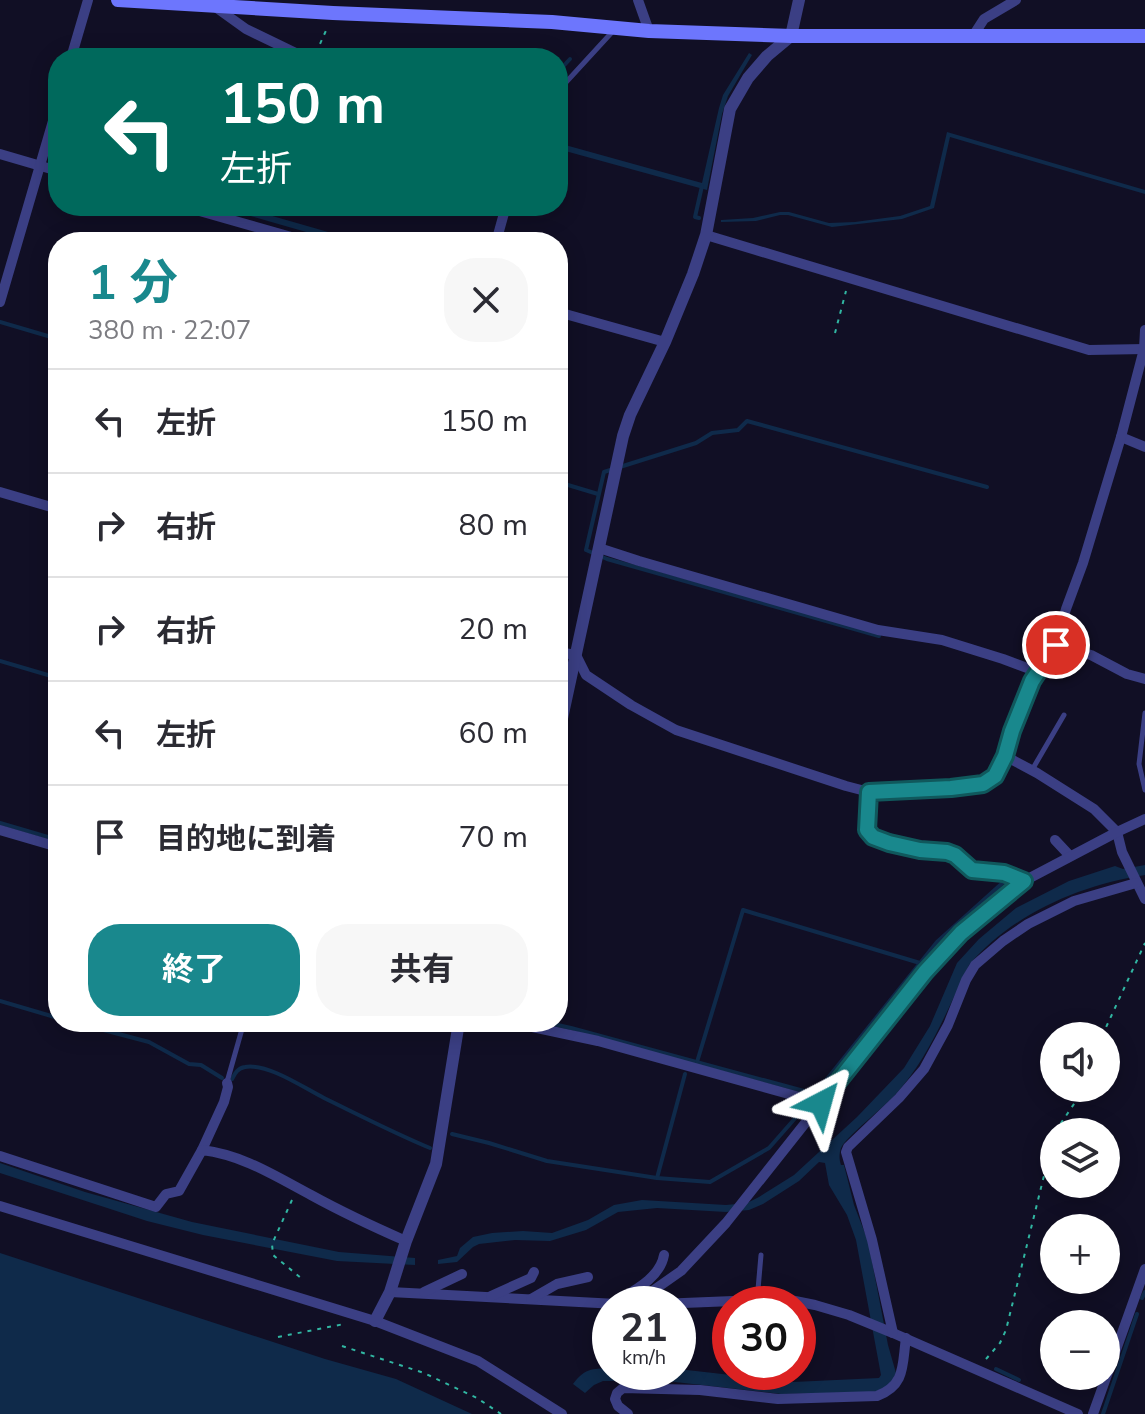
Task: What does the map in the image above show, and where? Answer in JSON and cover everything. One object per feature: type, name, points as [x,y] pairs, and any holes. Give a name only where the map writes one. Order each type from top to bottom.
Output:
[{"type":"main road","points":[[118,0],[536,21],[649,31],[791,36],[1145,36]]},
{"type":"street","points":[[74,48],[88,0]]},
{"type":"street","points":[[638,0],[649,31]]},
{"type":"street","points":[[568,691],[623,436],[665,342],[706,235],[730,109],[748,78],[767,56],[791,36],[799,0]]},
{"type":"street","points":[[973,36],[984,19],[1016,0]]},
{"type":"street","points":[[213,5],[246,29],[285,48]]},
{"type":"street","points":[[0,302],[48,137]]},
{"type":"street","points":[[0,154],[42,157],[48,162]]},
{"type":"street","points":[[217,216],[274,232]]},
{"type":"street","points":[[706,235],[1089,350],[1144,349]]},
{"type":"street","points":[[568,315],[665,342]]},
{"type":"street","points":[[576,655],[586,675],[676,730],[869,792],[983,784],[995,776],[1032,681],[1056,645],[1121,437],[1144,349],[1145,330]]},
{"type":"street","points":[[1121,437],[1145,447]]},
{"type":"street","points":[[0,492],[48,506]]},
{"type":"street","points":[[599,548],[878,630],[942,640],[1038,672]]},
{"type":"street","points":[[1056,645],[1091,655],[1127,674],[1145,679]]},
{"type":"street","points":[[568,654],[576,655]]},
{"type":"street","points":[[1005,756],[1094,809],[1117,832],[1126,860],[1145,899]]},
{"type":"street","points":[[660,1286],[681,1271],[733,1214],[925,972],[961,933],[1024,881],[1145,819]]},
{"type":"street","points":[[0,830],[48,844]]},
{"type":"street","points":[[1055,840],[1070,856]]},
{"type":"street","points":[[893,1333],[872,1240],[846,1152],[848,1147],[924,1069],[975,965],[1028,924],[1074,901],[1138,882]]},
{"type":"street","points":[[372,1320],[390,1292],[436,1164],[457,1032]]},
{"type":"street","points":[[556,1032],[821,1103]]},
{"type":"street","points":[[0,1156],[156,1207],[166,1194],[179,1191],[224,1102],[227,1083]]},
{"type":"street","points":[[202,1150],[254,1164],[356,1219],[406,1241]]},
{"type":"street","points":[[0,1206],[372,1320],[478,1361],[562,1414]]},
{"type":"street","points":[[639,1286],[657,1273],[664,1255]]},
{"type":"street","points":[[1093,1414],[1145,1269]]},
{"type":"street","points":[[489,1297],[531,1278],[534,1272]]},
{"type":"street","points":[[420,1293],[462,1274]]},
{"type":"street","points":[[531,1299],[557,1284],[588,1277]]},
{"type":"street","points":[[390,1292],[592,1303]]},
{"type":"street","points":[[816,1305],[906,1338],[1078,1414]]},
{"type":"street","points":[[628,1414],[615,1399],[623,1388],[700,1390],[778,1399],[877,1396],[897,1384],[906,1338]]},
{"type":"lane","points":[[568,80],[617,27]]},
{"type":"lane","points":[[1145,713],[1139,764],[1145,790]]},
{"type":"lane","points":[[1032,770],[1064,715]]},
{"type":"lane","points":[[869,792],[867,830],[873,837],[920,850],[947,852],[972,870],[1004,873],[1024,881]]},
{"type":"lane","points":[[227,1083],[241,1032]]},
{"type":"lane","points":[[758,1286],[761,1255]]},
{"type":"lane","points":[[1133,1301],[1145,1305]]},
{"type":"path","points":[[318,48],[333,13]]},
{"type":"path","points":[[835,333],[850,279]]},
{"type":"path","points":[[1108,1022],[1145,943]]},
{"type":"path","points":[[297,1188],[272,1244],[273,1255],[301,1278]]},
{"type":"path","points":[[977,1369],[1000,1343],[1006,1330],[1040,1194]]},
{"type":"path","points":[[278,1337],[372,1320]]},
{"type":"path","points":[[342,1346],[424,1373],[477,1398],[501,1414]]},
{"type":"water","points":[[749,53],[752,55],[728,96],[722,114],[707,190],[568,152],[568,146],[702,183],[723,95]]},
{"type":"water","points":[[947,132],[1145,190],[1145,194],[950,137],[934,208],[902,219],[832,227],[788,215],[756,221],[721,222],[789,212],[829,223],[855,222],[900,216],[930,206]]},
{"type":"water","points":[[251,216],[272,216],[328,232],[306,232]]},
{"type":"water","points":[[1145,865],[1145,875],[1072,894],[1026,917],[986,947],[969,965],[936,1033],[907,1081],[841,1148],[840,1163],[844,1165],[854,1205],[868,1241],[896,1373],[891,1385],[875,1392],[781,1394],[746,1390],[816,1390],[816,1381],[879,1378],[881,1375],[856,1240],[847,1215],[829,1185],[825,1163],[819,1162],[799,1181],[749,1210],[726,1212],[657,1208],[618,1212],[586,1230],[550,1241],[515,1240],[479,1244],[457,1262],[438,1264],[438,1260],[457,1256],[460,1248],[473,1237],[523,1231],[552,1233],[588,1220],[614,1205],[642,1200],[726,1205],[747,1203],[759,1197],[794,1175],[904,1068],[930,1026],[957,963],[979,939],[1016,908],[1069,881],[1115,866],[1123,869]]},
{"type":"water","points":[[0,1163],[85,1192],[192,1222],[339,1252],[415,1258],[415,1265],[337,1261],[203,1235],[147,1221],[0,1173]]},
{"type":"water","points":[[0,1253],[325,1359],[396,1379],[472,1414],[0,1414]]},
{"type":"water","points":[[592,1370],[592,1387],[585,1393],[573,1384]]},
{"type":"water","points":[[696,1371],[712,1373],[712,1386],[696,1384]]},
{"type":"waterway","points":[[699,218],[695,217],[702,186]]},
{"type":"waterway","points":[[0,322],[48,336]]},
{"type":"waterway","points":[[879,636],[607,559],[586,550],[604,472],[696,443],[712,433],[738,430],[747,421],[987,487]]},
{"type":"waterway","points":[[568,485],[598,494]]},
{"type":"waterway","points":[[0,661],[48,675]]},
{"type":"waterway","points":[[0,823],[48,837]]},
{"type":"waterway","points":[[568,1027],[815,1094],[937,942],[1008,878]]},
{"type":"waterway","points":[[697,1062],[743,910],[920,963]]},
{"type":"waterway","points":[[0,1001],[48,1015]]},
{"type":"waterway","points":[[111,1032],[149,1042],[222,1078]]},
{"type":"waterway","points":[[232,1079],[240,1068],[245,1067],[275,1072],[430,1148]]},
{"type":"waterway","points":[[657,1178],[685,1074]]},
{"type":"waterway","points":[[452,1134],[547,1161],[657,1178],[710,1182],[769,1148],[805,1107]]},
{"type":"waterway","points":[[1142,1298],[1145,1292]]},
{"type":"waterway","points":[[1103,1414],[1137,1314]]},
{"type":"waterway","points":[[996,1369],[1019,1380]]},
{"type":"route","points":[[821,1103],[925,972],[961,933],[1024,881],[1004,873],[972,870],[947,852],[920,850],[873,837],[867,830],[869,792],[983,784],[995,776],[1032,681],[1056,645]]}]
